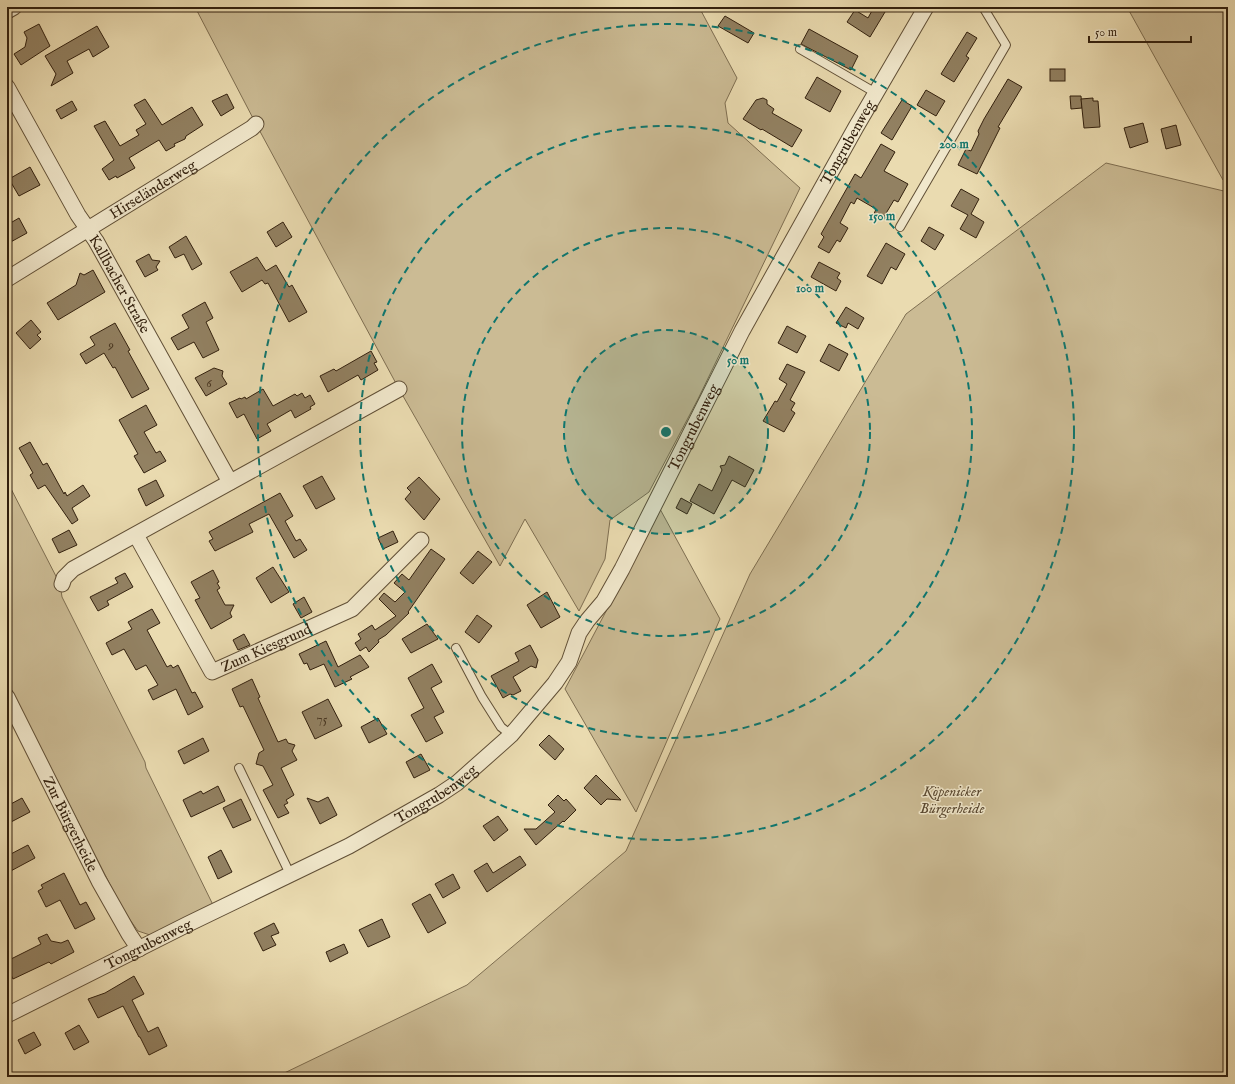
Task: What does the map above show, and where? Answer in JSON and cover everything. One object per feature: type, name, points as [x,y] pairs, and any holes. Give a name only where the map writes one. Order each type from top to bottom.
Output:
[{"type":"street","points":[[7,11],[14,7]]},
{"type":"street","name":"Tongrubenweg","points":[[7,1015],[349,846],[457,783],[511,735],[539,703],[564,670],[569,662],[579,633],[604,601],[639,536],[742,331],[926,7]]},
{"type":"street","name":"Kallbacher Straße","points":[[7,87],[78,215],[108,262],[230,482]]},
{"type":"street","name":"Hirseländerweg","points":[[7,279],[246,132],[256,124]]},
{"type":"street","points":[[62,584],[64,578],[73,569],[399,389]]},
{"type":"street","name":"Zum Kiesgrund","points":[[136,535],[212,672],[352,609],[422,540]]},
{"type":"street","name":"Zur Bürgerheide","points":[[7,697],[99,881],[139,949]]},
{"type":"lane","points":[[900,227],[1006,45],[984,7]]},
{"type":"lane","points":[[800,49],[876,93]]},
{"type":"lane","points":[[456,648],[482,697],[501,727],[511,735]]},
{"type":"lane","points":[[239,768],[290,874]]},
{"type":"green space","points":[[195,7],[699,7],[737,78],[725,103],[728,123],[800,188],[698,399],[649,492],[610,520],[605,559],[579,611],[525,519],[500,566],[399,389],[256,124]]},
{"type":"green space","points":[[1127,7],[1228,7],[1228,181],[1223,180]]},
{"type":"green space","name":"Köpenicker Bürgerheide","points":[[1106,163],[1228,192],[1228,1077],[276,1077],[467,985],[626,851],[750,574],[906,314]]},
{"type":"green space","points":[[7,481],[60,584],[62,597],[145,762],[146,768],[215,909],[150,935],[138,931],[125,913],[7,681]]},
{"type":"green space","points":[[660,509],[720,619],[636,812],[565,689]]},
{"type":"building","points":[[874,7],[888,7],[870,37],[847,22],[855,10],[868,18]]},
{"type":"building","points":[[725,16],[754,33],[748,43],[718,26]]},
{"type":"building","points":[[39,24],[50,46],[21,65],[14,54],[25,47],[27,38],[24,32]]},
{"type":"building","points":[[97,26],[109,47],[93,57],[89,49],[67,61],[73,73],[51,86],[56,74],[45,56]]},
{"type":"building","points":[[809,29],[858,56],[851,70],[801,44]]},
{"type":"building","points":[[967,32],[977,38],[966,56],[969,58],[954,82],[941,74]]},
{"type":"building","points":[[1050,69],[1065,69],[1065,81],[1050,81]]},
{"type":"building","points":[[817,77],[841,91],[830,112],[805,98]]},
{"type":"building","points":[[1008,79],[1022,87],[998,127],[1000,128],[977,174],[958,165],[966,149],[971,151],[984,119]]},
{"type":"building","points":[[926,90],[945,101],[936,116],[917,105]]},
{"type":"building","points":[[227,94],[234,108],[221,116],[212,101]]},
{"type":"building","points":[[1070,96],[1081,96],[1082,108],[1071,109]]},
{"type":"building","points":[[763,98],[767,100],[767,104],[774,109],[772,113],[802,130],[792,147],[743,119],[756,100]]},
{"type":"building","points":[[1093,98],[1093,101],[1098,101],[1100,127],[1084,128],[1081,99]]},
{"type":"building","points":[[145,99],[162,125],[192,107],[203,125],[166,151],[159,140],[129,158],[135,168],[117,178],[116,176],[109,180],[102,169],[114,160],[94,126],[105,121],[120,146],[139,135],[136,130],[146,124],[134,105]]},
{"type":"building","points":[[902,100],[912,106],[892,140],[881,133]]},
{"type":"building","points":[[72,101],[77,110],[61,119],[56,110]]},
{"type":"building","points":[[1143,123],[1148,142],[1130,148],[1124,128]]},
{"type":"building","points":[[1176,125],[1181,145],[1166,149],[1161,129]]},
{"type":"building","points":[[881,144],[895,152],[884,171],[908,184],[898,202],[894,200],[882,220],[874,214],[876,209],[857,198],[854,204],[851,202],[840,223],[848,228],[840,242],[837,240],[829,253],[818,247],[824,237],[821,234],[855,174],[861,178]]},
{"type":"building","points":[[30,167],[40,185],[19,196],[9,179]]},
{"type":"building","points":[[961,189],[979,199],[971,214],[984,222],[976,238],[960,229],[968,215],[951,206]]},
{"type":"building","points":[[19,218],[27,233],[7,244],[7,225]]},
{"type":"building","points":[[283,222],[292,237],[276,247],[267,232]]},
{"type":"building","points":[[929,227],[944,235],[935,250],[921,241]]},
{"type":"building","points":[[186,236],[202,264],[192,270],[184,254],[175,258],[169,247]]},
{"type":"building","points":[[886,243],[905,254],[896,270],[891,267],[882,284],[867,276]]},
{"type":"building","points":[[149,254],[152,260],[160,261],[156,267],[158,270],[145,277],[136,261]]},
{"type":"building","points":[[257,257],[266,271],[276,265],[289,287],[292,285],[307,312],[289,322],[268,283],[265,284],[262,280],[242,292],[230,272]]},
{"type":"building","points":[[819,262],[840,273],[837,278],[841,281],[836,291],[811,277]]},
{"type":"building","points":[[93,270],[105,292],[58,320],[47,303],[76,285],[80,273],[84,275]]},
{"type":"building","points":[[205,302],[213,318],[206,322],[219,350],[203,358],[194,342],[178,350],[171,338],[189,328],[182,315]]},
{"type":"building","points":[[846,307],[864,318],[858,329],[848,323],[846,328],[836,323]]},
{"type":"building","points":[[31,320],[41,332],[37,335],[41,339],[30,349],[16,333]]},
{"type":"building","points":[[115,323],[130,350],[128,351],[149,389],[132,398],[115,367],[113,368],[104,353],[86,364],[80,354],[95,345],[90,337]]},
{"type":"building","points":[[787,326],[806,336],[797,353],[778,343]]},
{"type":"building","points":[[829,344],[848,354],[839,371],[820,361]]},
{"type":"building","points":[[371,351],[377,362],[374,363],[378,370],[361,380],[358,375],[328,392],[320,376],[334,369],[336,371]]},
{"type":"building","points":[[787,364],[805,372],[790,400],[795,403],[791,410],[795,413],[784,432],[763,421],[775,401],[777,402],[787,384],[779,379]]},
{"type":"building","points":[[214,368],[223,371],[222,376],[227,384],[206,396],[195,378]]},
{"type":"building","points":[[263,389],[273,406],[295,394],[297,396],[302,393],[305,398],[310,395],[315,404],[310,407],[311,409],[295,418],[291,410],[267,424],[271,431],[257,439],[244,414],[237,418],[229,403],[240,398],[245,397],[246,399]]},
{"type":"building","points":[[146,405],[157,425],[144,432],[156,453],[160,451],[166,461],[144,473],[134,456],[138,454],[119,420]]},
{"type":"building","points":[[30,442],[43,465],[47,463],[64,494],[65,492],[67,496],[83,485],[90,496],[72,508],[78,520],[72,524],[45,485],[38,489],[30,475],[33,473],[19,448]]},
{"type":"building","points":[[729,456],[754,470],[745,487],[732,480],[714,514],[690,501],[699,484],[712,491],[722,470],[720,466],[725,465]]},
{"type":"building","points":[[322,476],[335,499],[316,509],[303,486]]},
{"type":"building","points":[[419,477],[440,499],[424,520],[405,499],[411,492],[407,488]]},
{"type":"building","points":[[156,480],[164,496],[146,506],[138,489]]},
{"type":"building","points":[[280,493],[293,516],[285,521],[296,541],[300,539],[307,550],[294,558],[269,514],[249,524],[253,532],[215,551],[209,541],[213,539],[209,532]]},
{"type":"building","points":[[681,498],[692,504],[687,514],[676,508]]},
{"type":"building","points":[[69,530],[77,545],[59,553],[52,539]]},
{"type":"building","points":[[393,531],[398,542],[383,549],[378,538]]},
{"type":"building","points":[[431,549],[445,559],[408,612],[409,613],[386,635],[378,640],[379,642],[369,652],[366,647],[360,651],[355,643],[361,639],[358,634],[372,625],[375,630],[396,616],[379,599],[384,593],[395,602],[405,592],[394,583],[402,574],[409,580]]},
{"type":"building","points":[[478,551],[492,562],[473,584],[460,573]]},
{"type":"building","points":[[273,567],[289,592],[271,603],[256,578]]},
{"type":"building","points":[[213,570],[219,582],[217,583],[220,588],[217,590],[225,605],[234,605],[230,613],[232,617],[211,629],[195,600],[200,598],[191,582]]},
{"type":"building","points":[[125,573],[133,587],[107,601],[109,605],[98,611],[90,597],[118,583],[115,578]]},
{"type":"building","points":[[547,592],[560,617],[541,628],[527,605]]},
{"type":"building","points":[[304,597],[312,612],[301,618],[293,604]]},
{"type":"building","points":[[152,609],[160,623],[147,630],[167,667],[171,665],[173,668],[178,665],[192,693],[195,692],[203,707],[188,715],[176,689],[153,700],[148,690],[158,685],[146,665],[136,670],[124,649],[112,655],[106,643],[132,629],[128,622]]},
{"type":"building","points":[[477,615],[492,626],[479,643],[465,632]]},
{"type":"building","points":[[427,624],[438,639],[411,653],[402,639]]},
{"type":"building","points":[[244,634],[250,645],[238,650],[233,640]]},
{"type":"building","points":[[326,641],[338,667],[360,655],[369,667],[350,677],[352,679],[335,687],[324,664],[310,670],[307,663],[304,664],[299,654]]},
{"type":"building","points":[[530,645],[538,660],[536,668],[531,666],[513,677],[521,691],[503,698],[491,676],[519,661],[515,653]]},
{"type":"building","points":[[432,664],[442,682],[431,688],[444,712],[434,717],[443,733],[426,742],[411,715],[424,708],[408,678]]},
{"type":"building","points":[[252,679],[260,697],[258,698],[278,742],[286,739],[288,743],[295,745],[292,751],[297,760],[281,768],[294,795],[286,800],[288,803],[284,805],[289,813],[278,818],[263,790],[273,785],[263,766],[256,764],[259,753],[264,750],[243,706],[240,707],[232,689]]},
{"type":"building","points":[[328,699],[342,726],[315,739],[302,712]]},
{"type":"building","points":[[378,718],[387,734],[369,743],[361,727]]},
{"type":"building","points":[[549,735],[564,749],[555,760],[539,745]]},
{"type":"building","points":[[203,738],[209,751],[184,764],[178,751]]},
{"type":"building","points":[[421,754],[430,770],[414,778],[406,762]]},
{"type":"building","points":[[596,775],[621,800],[607,799],[601,805],[584,788]]},
{"type":"building","points":[[218,786],[225,801],[191,817],[183,800],[201,791],[203,794]]},
{"type":"building","points":[[558,795],[564,801],[566,799],[576,810],[536,845],[524,829],[536,829],[555,812],[548,805]]},
{"type":"building","points":[[328,797],[337,815],[320,824],[307,798],[318,802]]},
{"type":"building","points":[[22,798],[30,812],[11,822],[7,816],[7,806]]},
{"type":"building","points":[[241,799],[251,820],[233,828],[223,808]]},
{"type":"building","points":[[498,816],[508,830],[494,841],[483,826]]},
{"type":"building","points":[[28,845],[35,858],[7,873],[7,856]]},
{"type":"building","points":[[221,850],[232,872],[218,879],[208,857]]},
{"type":"building","points":[[520,856],[526,865],[487,892],[474,871],[487,863],[493,873]]},
{"type":"building","points":[[64,873],[80,905],[86,902],[95,919],[75,929],[60,900],[46,907],[38,891],[43,888],[41,885]]},
{"type":"building","points":[[453,874],[460,888],[443,898],[435,884]]},
{"type":"building","points":[[430,894],[446,923],[428,933],[412,904]]},
{"type":"building","points":[[382,919],[390,937],[368,947],[359,930]]},
{"type":"building","points":[[274,923],[279,933],[271,936],[276,945],[263,951],[254,933]]},
{"type":"building","points":[[47,934],[51,941],[61,943],[68,940],[74,952],[51,964],[49,962],[13,979],[7,967],[7,961],[41,944],[38,938]]},
{"type":"building","points":[[344,944],[348,953],[330,962],[326,952]]},
{"type":"building","points":[[134,976],[144,994],[132,1000],[148,1032],[158,1027],[167,1046],[149,1055],[123,1006],[98,1018],[88,999],[105,993]]},
{"type":"building","points":[[79,1025],[89,1042],[74,1050],[65,1033]]},
{"type":"building","points":[[34,1032],[41,1045],[25,1054],[18,1040]]}]
